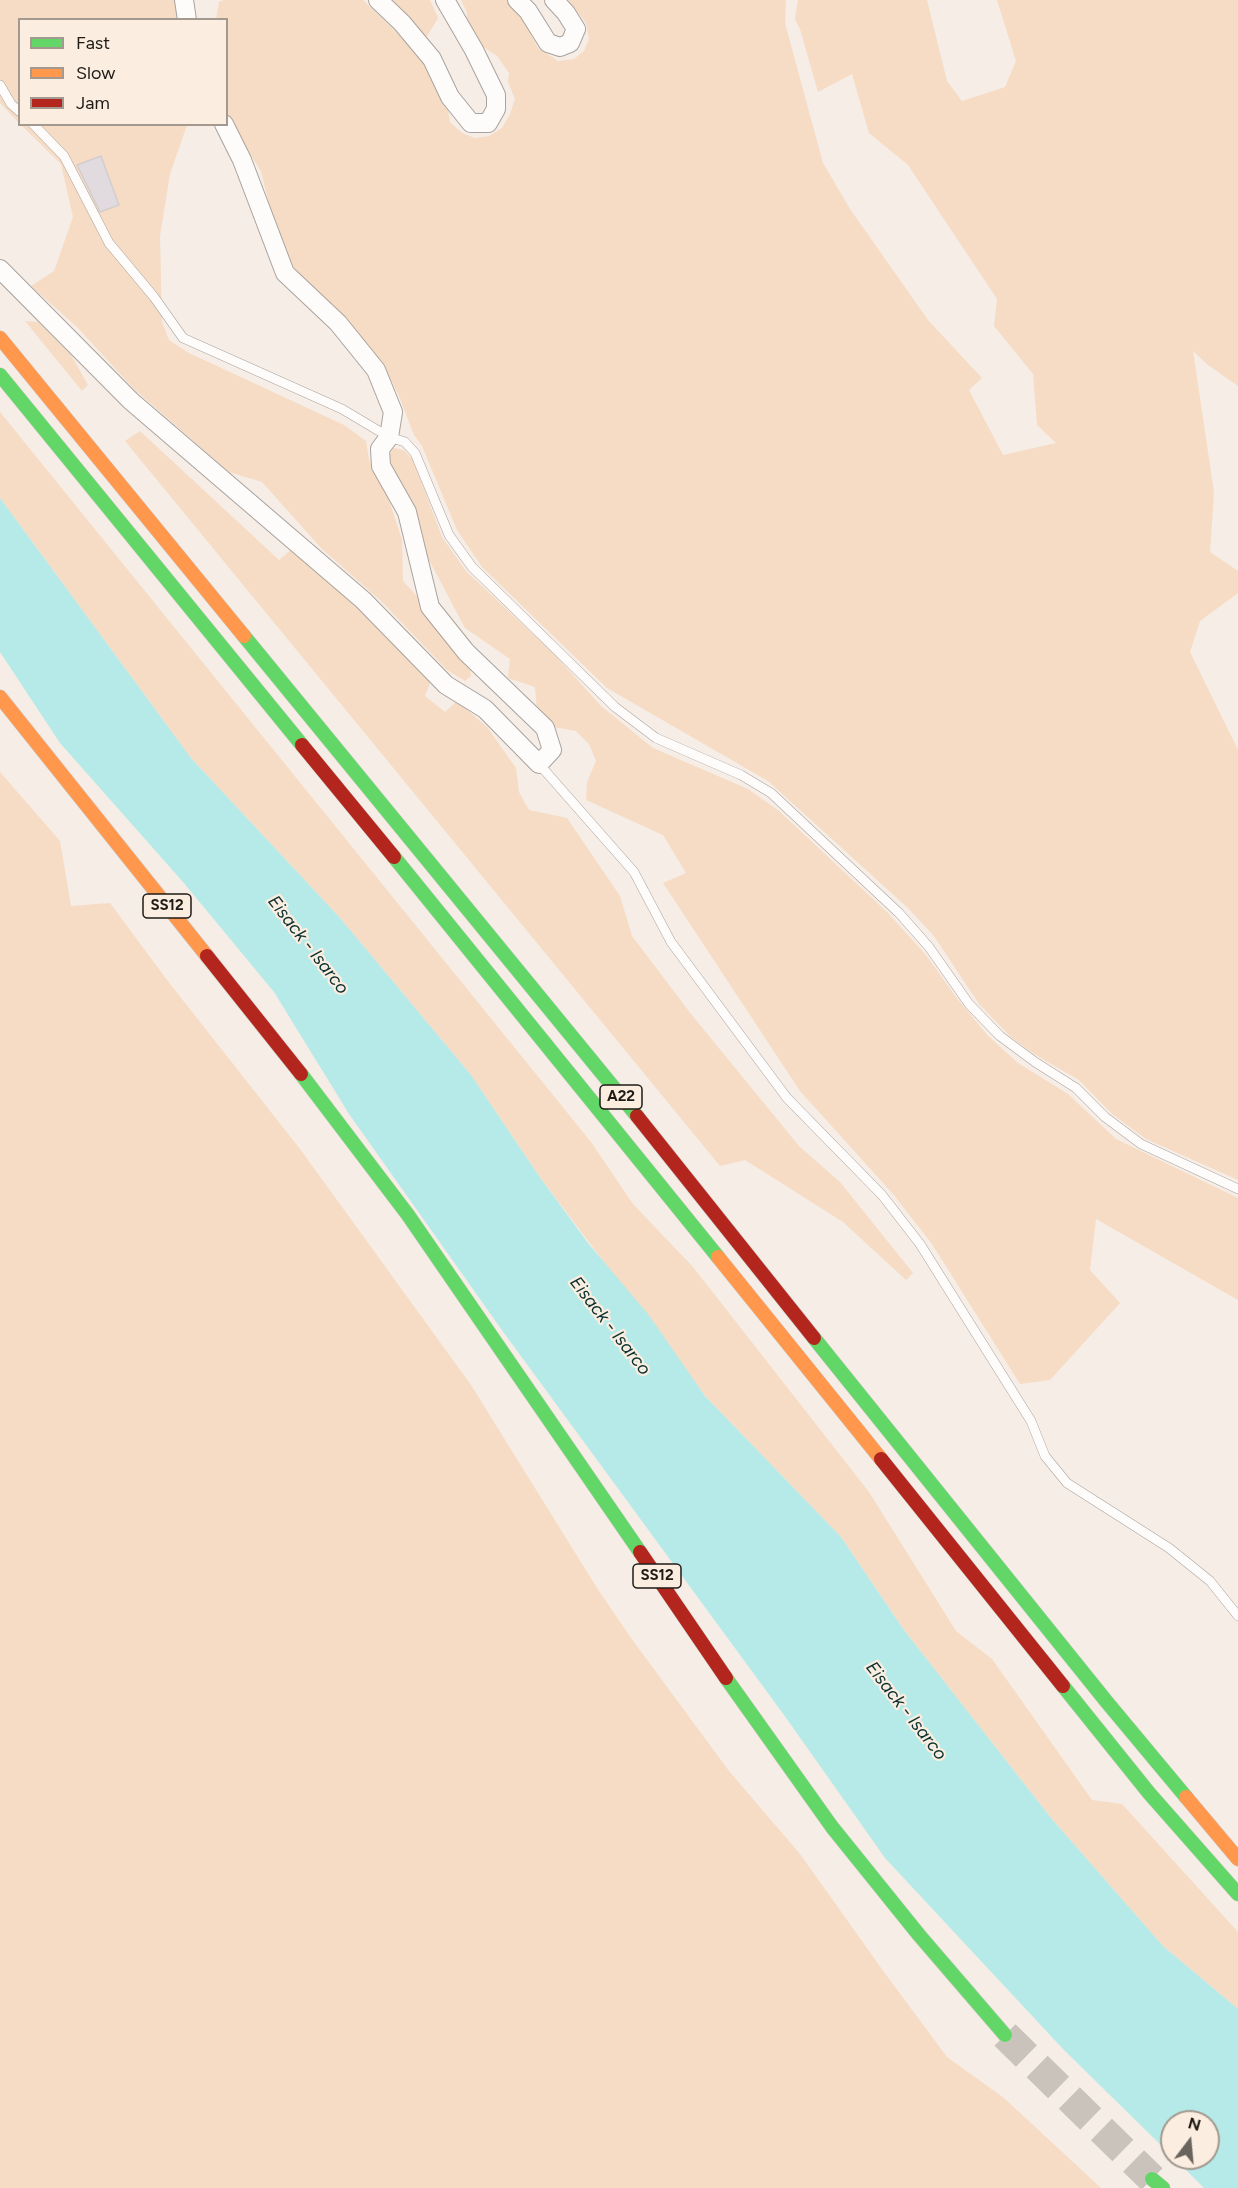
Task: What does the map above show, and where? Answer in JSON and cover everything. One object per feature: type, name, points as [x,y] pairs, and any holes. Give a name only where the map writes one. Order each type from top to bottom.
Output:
[{"type":"main road","name":"A22","points":[[0,338],[545,1003],[1106,1701],[1238,1859]]},
{"type":"main road","name":"A22","points":[[0,375],[549,1047],[1149,1793],[1238,1894]]},
{"type":"main road","name":"SS12","points":[[0,698],[332,1113],[408,1215],[486,1326],[760,1726],[832,1827],[919,1935],[1005,2035]]},
{"type":"main road","points":[[1152,2179],[1163,2188]]},
{"type":"street","points":[[184,0],[187,18]]},
{"type":"street","points":[[378,0],[402,23],[432,59],[450,97],[471,123],[488,123],[496,109],[496,95],[474,50],[445,0]]},
{"type":"street","points":[[517,0],[528,11],[548,43],[560,47],[570,43],[576,28],[554,0]]},
{"type":"street","points":[[0,269],[131,401],[363,600],[446,685],[485,709],[538,764],[552,750],[545,728],[466,652],[430,607],[407,512],[381,466],[380,449],[389,437],[393,412],[376,370],[338,323],[285,273],[242,160],[225,126]]},
{"type":"lane","points":[[0,85],[11,104],[18,110]]},
{"type":"lane","points":[[35,126],[64,156],[109,243],[154,297],[183,338],[342,409],[389,437],[405,442],[415,453],[449,535],[472,567],[615,707],[656,738],[741,775],[771,793],[899,913],[929,947],[969,1004],[1000,1036],[1076,1088],[1105,1117],[1141,1144],[1238,1189]]},
{"type":"lane","points":[[538,764],[633,872],[671,942],[787,1098],[882,1195],[920,1244],[1031,1421],[1045,1456],[1066,1484],[1169,1548],[1210,1581],[1238,1616]]},
{"type":"shaded area","points":[[0,0],[177,0],[179,18],[18,18],[18,122],[0,103]]},
{"type":"shaded area","points":[[224,0],[363,0],[430,65],[446,98],[450,122],[462,133],[475,138],[489,136],[502,128],[515,99],[508,82],[509,73],[497,56],[482,46],[467,27],[467,12],[461,0],[508,0],[526,17],[531,35],[538,48],[558,61],[574,59],[584,51],[589,39],[586,23],[568,0],[786,0],[785,23],[823,163],[850,209],[928,320],[982,378],[969,390],[1003,455],[1056,443],[1037,425],[1033,374],[994,326],[997,299],[908,165],[869,133],[852,74],[818,92],[795,19],[798,0],[927,0],[947,81],[962,101],[1005,87],[1016,61],[997,0],[1238,0],[1238,386],[1208,365],[1193,351],[1214,492],[1210,552],[1238,571],[1238,593],[1200,621],[1190,652],[1238,750],[1238,1180],[1146,1139],[1112,1114],[1079,1080],[1034,1054],[1011,1037],[979,1004],[934,936],[908,908],[768,781],[607,688],[482,567],[457,530],[422,446],[414,435],[399,396],[382,362],[292,265],[271,212],[261,171],[228,120],[228,18],[216,18],[219,2]]},
{"type":"shaded area","points":[[388,0],[430,0],[438,18],[426,38]]},
{"type":"shaded area","points":[[22,126],[187,126],[170,174],[160,236],[162,322],[169,340],[189,353],[344,425],[366,441],[369,460],[385,488],[402,540],[403,581],[470,664],[471,676],[465,681],[447,670],[381,601],[321,548],[262,482],[229,472],[134,389],[77,327],[31,286],[54,271],[73,217],[61,164]]},
{"type":"shaded area","points":[[25,321],[38,322],[71,355],[88,385],[82,391]]},
{"type":"shaded area","points":[[0,412],[591,1142],[633,1204],[693,1267],[869,1492],[956,1631],[992,1659],[1092,1800],[1122,1804],[1238,1932],[1238,2009],[1163,1946],[1051,1818],[904,1630],[841,1537],[705,1396],[539,1176],[471,1075],[341,919],[191,758],[0,498]]},
{"type":"shaded area","points":[[140,431],[279,560],[291,550],[335,586],[431,681],[425,696],[445,712],[457,701],[487,727],[516,768],[519,792],[529,810],[567,818],[620,896],[632,936],[691,1014],[799,1146],[840,1182],[913,1273],[906,1280],[843,1222],[745,1160],[720,1166],[125,441]]},
{"type":"shaded area","points":[[393,448],[404,450],[413,460],[442,537],[466,571],[553,653],[601,706],[653,748],[748,789],[779,811],[888,913],[926,955],[988,1036],[1018,1063],[1068,1094],[1116,1139],[1238,1198],[1238,1300],[1096,1219],[1090,1270],[1120,1303],[1050,1380],[1020,1384],[932,1244],[893,1194],[800,1091],[663,883],[686,873],[663,835],[586,800],[587,782],[596,761],[589,744],[576,731],[554,727],[537,711],[535,687],[508,678],[510,659],[465,628],[428,558],[418,524],[387,461]]},
{"type":"shaded area","points":[[0,772],[60,841],[71,906],[110,903],[167,980],[300,1149],[471,1385],[597,1588],[631,1638],[729,1771],[800,1854],[947,2057],[1004,2098],[1101,2188],[0,2188]]},
{"type":"water","name":"Eisack - Isarco","points":[[0,498],[191,758],[341,919],[471,1075],[539,1176],[588,1243],[648,1314],[705,1396],[841,1537],[904,1630],[1051,1818],[1163,1946],[1238,2009],[1238,2188],[1204,2188],[1186,2170],[1220,2170],[1220,2110],[1160,2110],[1160,2144],[1063,2049],[885,1858],[784,1715],[504,1333],[349,1114],[274,992],[183,882],[60,743],[0,652]]},
{"type":"building","points":[[101,156],[119,205],[100,212],[77,165]]},
{"type":"tunnel","points":[[1005,2035],[1152,2179]]},
{"type":"traffic: fast","points":[[0,375],[302,745]]},
{"type":"traffic: fast","points":[[244,636],[637,1116]]},
{"type":"traffic: fast","points":[[394,857],[718,1257]]},
{"type":"traffic: fast","points":[[301,1074],[408,1215],[640,1552]]},
{"type":"traffic: fast","points":[[814,1338],[1186,1797]]},
{"type":"traffic: fast","points":[[726,1678],[832,1827],[919,1935],[1005,2035]]},
{"type":"traffic: fast","points":[[1063,1686],[1149,1793],[1238,1894]]},
{"type":"traffic: fast","points":[[1152,2179],[1163,2188]]},
{"type":"traffic: slow","points":[[0,338],[244,636]]},
{"type":"traffic: slow","points":[[0,697],[207,956]]},
{"type":"traffic: slow","points":[[718,1257],[881,1459]]},
{"type":"traffic: slow","points":[[1186,1797],[1238,1859]]},
{"type":"traffic: jam","points":[[302,745],[394,857]]},
{"type":"traffic: jam","points":[[207,956],[301,1074]]},
{"type":"traffic: jam","points":[[637,1116],[814,1338]]},
{"type":"traffic: jam","points":[[881,1459],[1063,1686]]},
{"type":"traffic: jam","points":[[640,1552],[726,1678]]}]
